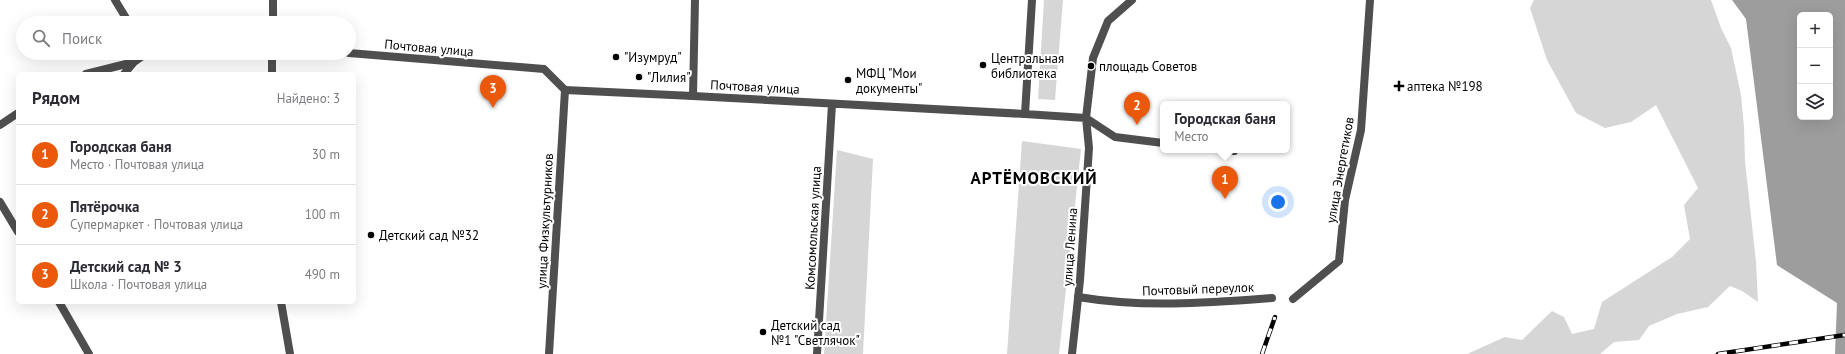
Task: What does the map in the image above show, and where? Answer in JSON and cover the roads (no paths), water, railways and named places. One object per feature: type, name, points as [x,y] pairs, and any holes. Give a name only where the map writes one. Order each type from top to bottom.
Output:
[{"type":"street","points":[[115,0],[125,16]]},
{"type":"street","points":[[273,0],[273,16]]},
{"type":"street","points":[[693,96],[695,0]]},
{"type":"street","points":[[1025,114],[1032,0]]},
{"type":"street","name":"улица Ленина","points":[[1072,354],[1078,297],[1089,148],[1086,118],[1093,58],[1108,21],[1132,0]]},
{"type":"street","name":"улица Энергетиков","points":[[1294,299],[1339,261],[1345,200],[1361,130],[1370,0]]},
{"type":"street","name":"Почтовая улица","points":[[356,54],[544,69],[565,90],[1086,118],[1115,137],[1160,143]]},
{"type":"street","points":[[126,72],[137,60]]},
{"type":"street","points":[[272,60],[272,72]]},
{"type":"street","points":[[94,72],[134,62]]},
{"type":"street","name":"улица Физкультурников","points":[[549,354],[565,90]]},
{"type":"street","name":"Комсомольская улица","points":[[817,354],[832,104]]},
{"type":"street","points":[[0,125],[16,114]]},
{"type":"street","points":[[0,202],[16,229]]},
{"type":"street","name":"Почтовый переулок","points":[[1078,297],[1110,302],[1177,304],[1272,298]]},
{"type":"street","points":[[60,304],[89,354]]},
{"type":"street","points":[[281,304],[290,354]]},
{"type":"railway","points":[[1262,354],[1275,317]]},
{"type":"railway","points":[[1718,354],[1845,335]]},
{"type":"place","name":"\"Изумруд\"","points":[[616,57]]},
{"type":"place","name":"Центральная библиотека","points":[[983,65]]},
{"type":"place","name":"площадь Советов","points":[[1091,66]]},
{"type":"place","name":"\"Лилия\"","points":[[639,77]]},
{"type":"place","name":"МФЦ \"Мои документы\"","points":[[848,80]]},
{"type":"place","name":"аптека №198","points":[[1399,86]]},
{"type":"place","name":"Детский сад № 3","points":[[493,108]]},
{"type":"place","name":"Пятёрочка","points":[[1137,125]]},
{"type":"place","name":"Городская баня","points":[[1225,199]]},
{"type":"place","name":"Детский сад №32","points":[[371,235]]},
{"type":"place","name":"Детский сад №1 \"Светлячок\"","points":[[763,332]]},
{"type":"district","name":"АРТЁМОВСКИЙ","points":[[1034,178]]}]
